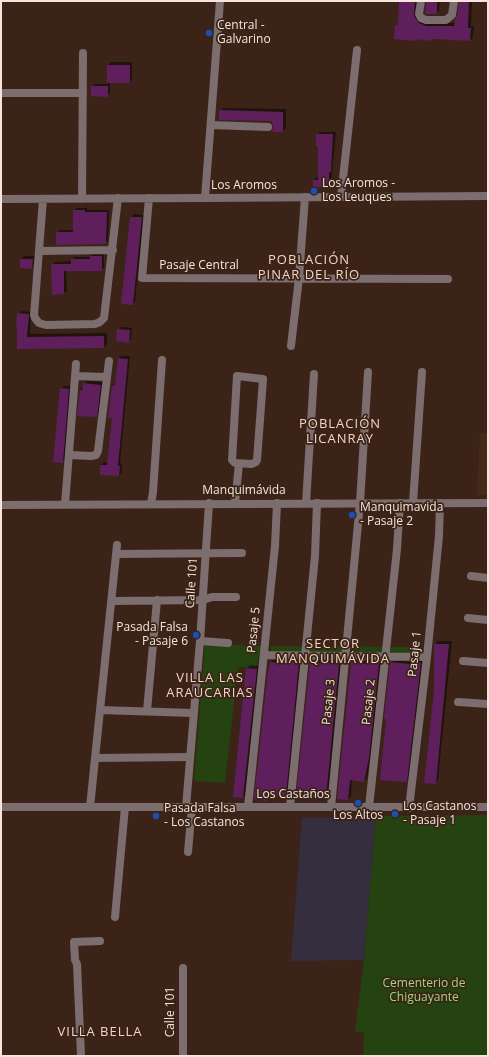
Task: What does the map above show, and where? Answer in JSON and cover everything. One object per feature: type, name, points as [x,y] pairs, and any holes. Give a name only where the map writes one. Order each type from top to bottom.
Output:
[{"type":"street","points":[[205,198],[220,1]]},
{"type":"street","points":[[421,1],[419,14],[421,18],[426,20],[446,20],[450,18],[454,1]]},
{"type":"street","points":[[341,197],[357,50]]},
{"type":"street","points":[[82,199],[83,53]]},
{"type":"street","points":[[1,93],[83,93]]},
{"type":"street","points":[[210,125],[268,127]]},
{"type":"street","name":"Los Aromos","points":[[1,199],[488,196]]},
{"type":"street","points":[[291,346],[299,278],[305,197]]},
{"type":"street","points":[[43,199],[34,315],[39,323],[46,325],[95,324],[103,320],[106,315],[118,198]]},
{"type":"street","name":"Pasaje Central","points":[[149,198],[142,278],[448,279]]},
{"type":"street","points":[[39,251],[113,250]]},
{"type":"street","points":[[150,504],[153,492],[162,360]]},
{"type":"street","points":[[69,455],[91,456],[97,453],[109,361]]},
{"type":"street","points":[[65,504],[76,364]]},
{"type":"street","points":[[360,503],[368,372]]},
{"type":"street","points":[[413,503],[422,372]]},
{"type":"street","points":[[306,503],[314,374]]},
{"type":"street","points":[[75,376],[107,377]]},
{"type":"street","points":[[237,376],[263,379],[257,460],[252,464],[239,464],[233,462],[232,458],[237,376]]},
{"type":"street","points":[[235,503],[239,464]]},
{"type":"street","name":"Calle 101","points":[[188,852],[190,758],[200,641],[209,503]]},
{"type":"street","name":"Pasaje 5","points":[[248,807],[276,531],[277,503]]},
{"type":"street","points":[[290,807],[315,556],[317,503]]},
{"type":"street","name":"Pasaje 3","points":[[331,808],[360,503]]},
{"type":"street","name":"Pasaje 2","points":[[369,807],[397,549],[400,503]]},
{"type":"street","name":"Pasaje 1","points":[[409,808],[427,657],[439,536],[440,503]]},
{"type":"street","name":"Manquimávida","points":[[1,505],[488,503]]},
{"type":"street","points":[[90,807],[118,545]]},
{"type":"street","points":[[116,554],[242,553]]},
{"type":"street","points":[[471,576],[488,578]]},
{"type":"street","points":[[112,601],[203,600],[212,597],[236,597]]},
{"type":"street","points":[[147,711],[157,600]]},
{"type":"street","points":[[468,618],[488,620]]},
{"type":"street","points":[[200,641],[228,643]]},
{"type":"street","points":[[264,656],[427,657]]},
{"type":"street","points":[[463,661],[488,663]]},
{"type":"street","points":[[458,702],[488,704]]},
{"type":"street","points":[[100,710],[193,713]]},
{"type":"street","points":[[95,758],[190,758]]},
{"type":"street","name":"Los Castaños","points":[[1,807],[488,808]]},
{"type":"street","points":[[115,917],[125,807]]},
{"type":"street","points":[[81,1056],[77,964],[75,960],[74,942],[100,941]]},
{"type":"street","name":"Calle 101","points":[[183,968],[183,1056]]},
{"type":"shaded area","points":[[480,433],[488,433],[488,495],[477,495]]},
{"type":"shaded area","points":[[376,816],[364,960],[291,961],[302,818]]},
{"type":"green space","points":[[205,644],[261,646],[256,668],[238,667],[225,783],[194,781]]},
{"type":"green space","points":[[270,646],[423,647],[421,654],[271,653]]},
{"type":"green space","name":"Cementerio de Chiguayante","points":[[488,815],[488,1056],[363,1056],[364,1033],[355,1031],[364,960],[376,816]]},
{"type":"building","points":[[399,1],[415,1],[414,16],[419,23],[426,26],[454,26],[459,1],[469,1],[468,28],[471,28],[470,41],[431,39],[431,41],[417,39],[417,41],[394,39],[395,25],[398,25]]},
{"type":"building","points":[[426,1],[437,1],[437,14],[425,14]]},
{"type":"building","points":[[107,65],[130,65],[130,83],[107,83]]},
{"type":"building","points":[[91,86],[108,86],[108,97],[91,96]]},
{"type":"building","points":[[219,110],[283,112],[283,132],[272,132],[272,121],[219,120]]},
{"type":"building","points":[[316,134],[333,134],[329,187],[313,187],[313,180],[318,180],[318,146],[316,146]]},
{"type":"building","points":[[73,210],[85,210],[85,212],[107,212],[106,244],[56,245],[56,232],[73,232]]},
{"type":"building","points":[[130,217],[142,217],[133,305],[121,304]]},
{"type":"building","points":[[90,256],[102,256],[102,271],[64,271],[64,294],[52,295],[51,264],[71,264],[71,259],[90,259]]},
{"type":"building","points":[[20,259],[33,259],[32,269],[20,268]]},
{"type":"building","points":[[17,313],[29,314],[27,337],[104,336],[104,348],[17,349]]},
{"type":"building","points":[[117,329],[130,330],[129,343],[116,341]]},
{"type":"building","points":[[118,358],[128,359],[118,466],[120,466],[119,476],[100,475],[100,465],[107,465],[112,418],[108,418],[112,386],[115,385]]},
{"type":"building","points":[[83,383],[101,385],[97,417],[77,416],[80,390],[82,390]]},
{"type":"building","points":[[60,388],[69,389],[63,463],[53,462]]},
{"type":"building","points":[[434,644],[449,644],[436,784],[424,783],[434,691]]},
{"type":"building","points":[[288,661],[299,662],[286,796],[268,795],[267,801],[254,799],[268,670],[270,662],[287,664]]},
{"type":"building","points":[[310,662],[339,664],[326,798],[308,796],[308,798],[296,797]]},
{"type":"building","points":[[351,662],[369,664],[369,662],[379,663],[369,758],[364,782],[350,780],[348,800],[337,799]]},
{"type":"building","points":[[390,662],[410,664],[410,662],[421,663],[407,782],[380,780]]},
{"type":"building","points":[[246,668],[257,669],[243,798],[233,797]]},
{"type":"place","name":"Central - Galvarino","points":[[209,33]]},
{"type":"place","name":"Los Aromos - Los Leuques","points":[[314,191]]},
{"type":"place","name":"Manquimavida - Pasaje 2","points":[[352,515]]},
{"type":"place","name":"Pasada Falsa - Pasaje 6","points":[[196,635]]},
{"type":"place","name":"Los Altos","points":[[358,803]]},
{"type":"place","name":"Los Castanos - Pasaje 1","points":[[395,814]]},
{"type":"place","name":"Pasada Falsa - Los Castanos","points":[[156,816]]},
{"type":"district","name":"POBLACIÓN PINAR DEL RÍO","points":[[309,268]]},
{"type":"district","name":"POBLACIÓN LICANRAY","points":[[340,432]]},
{"type":"district","name":"SECTOR MANQUIMÁVIDA","points":[[333,652]]},
{"type":"district","name":"VILLA LAS ARAUCARIAS","points":[[210,686]]},
{"type":"district","name":"VILLA BELLA","points":[[100,1032]]}]
